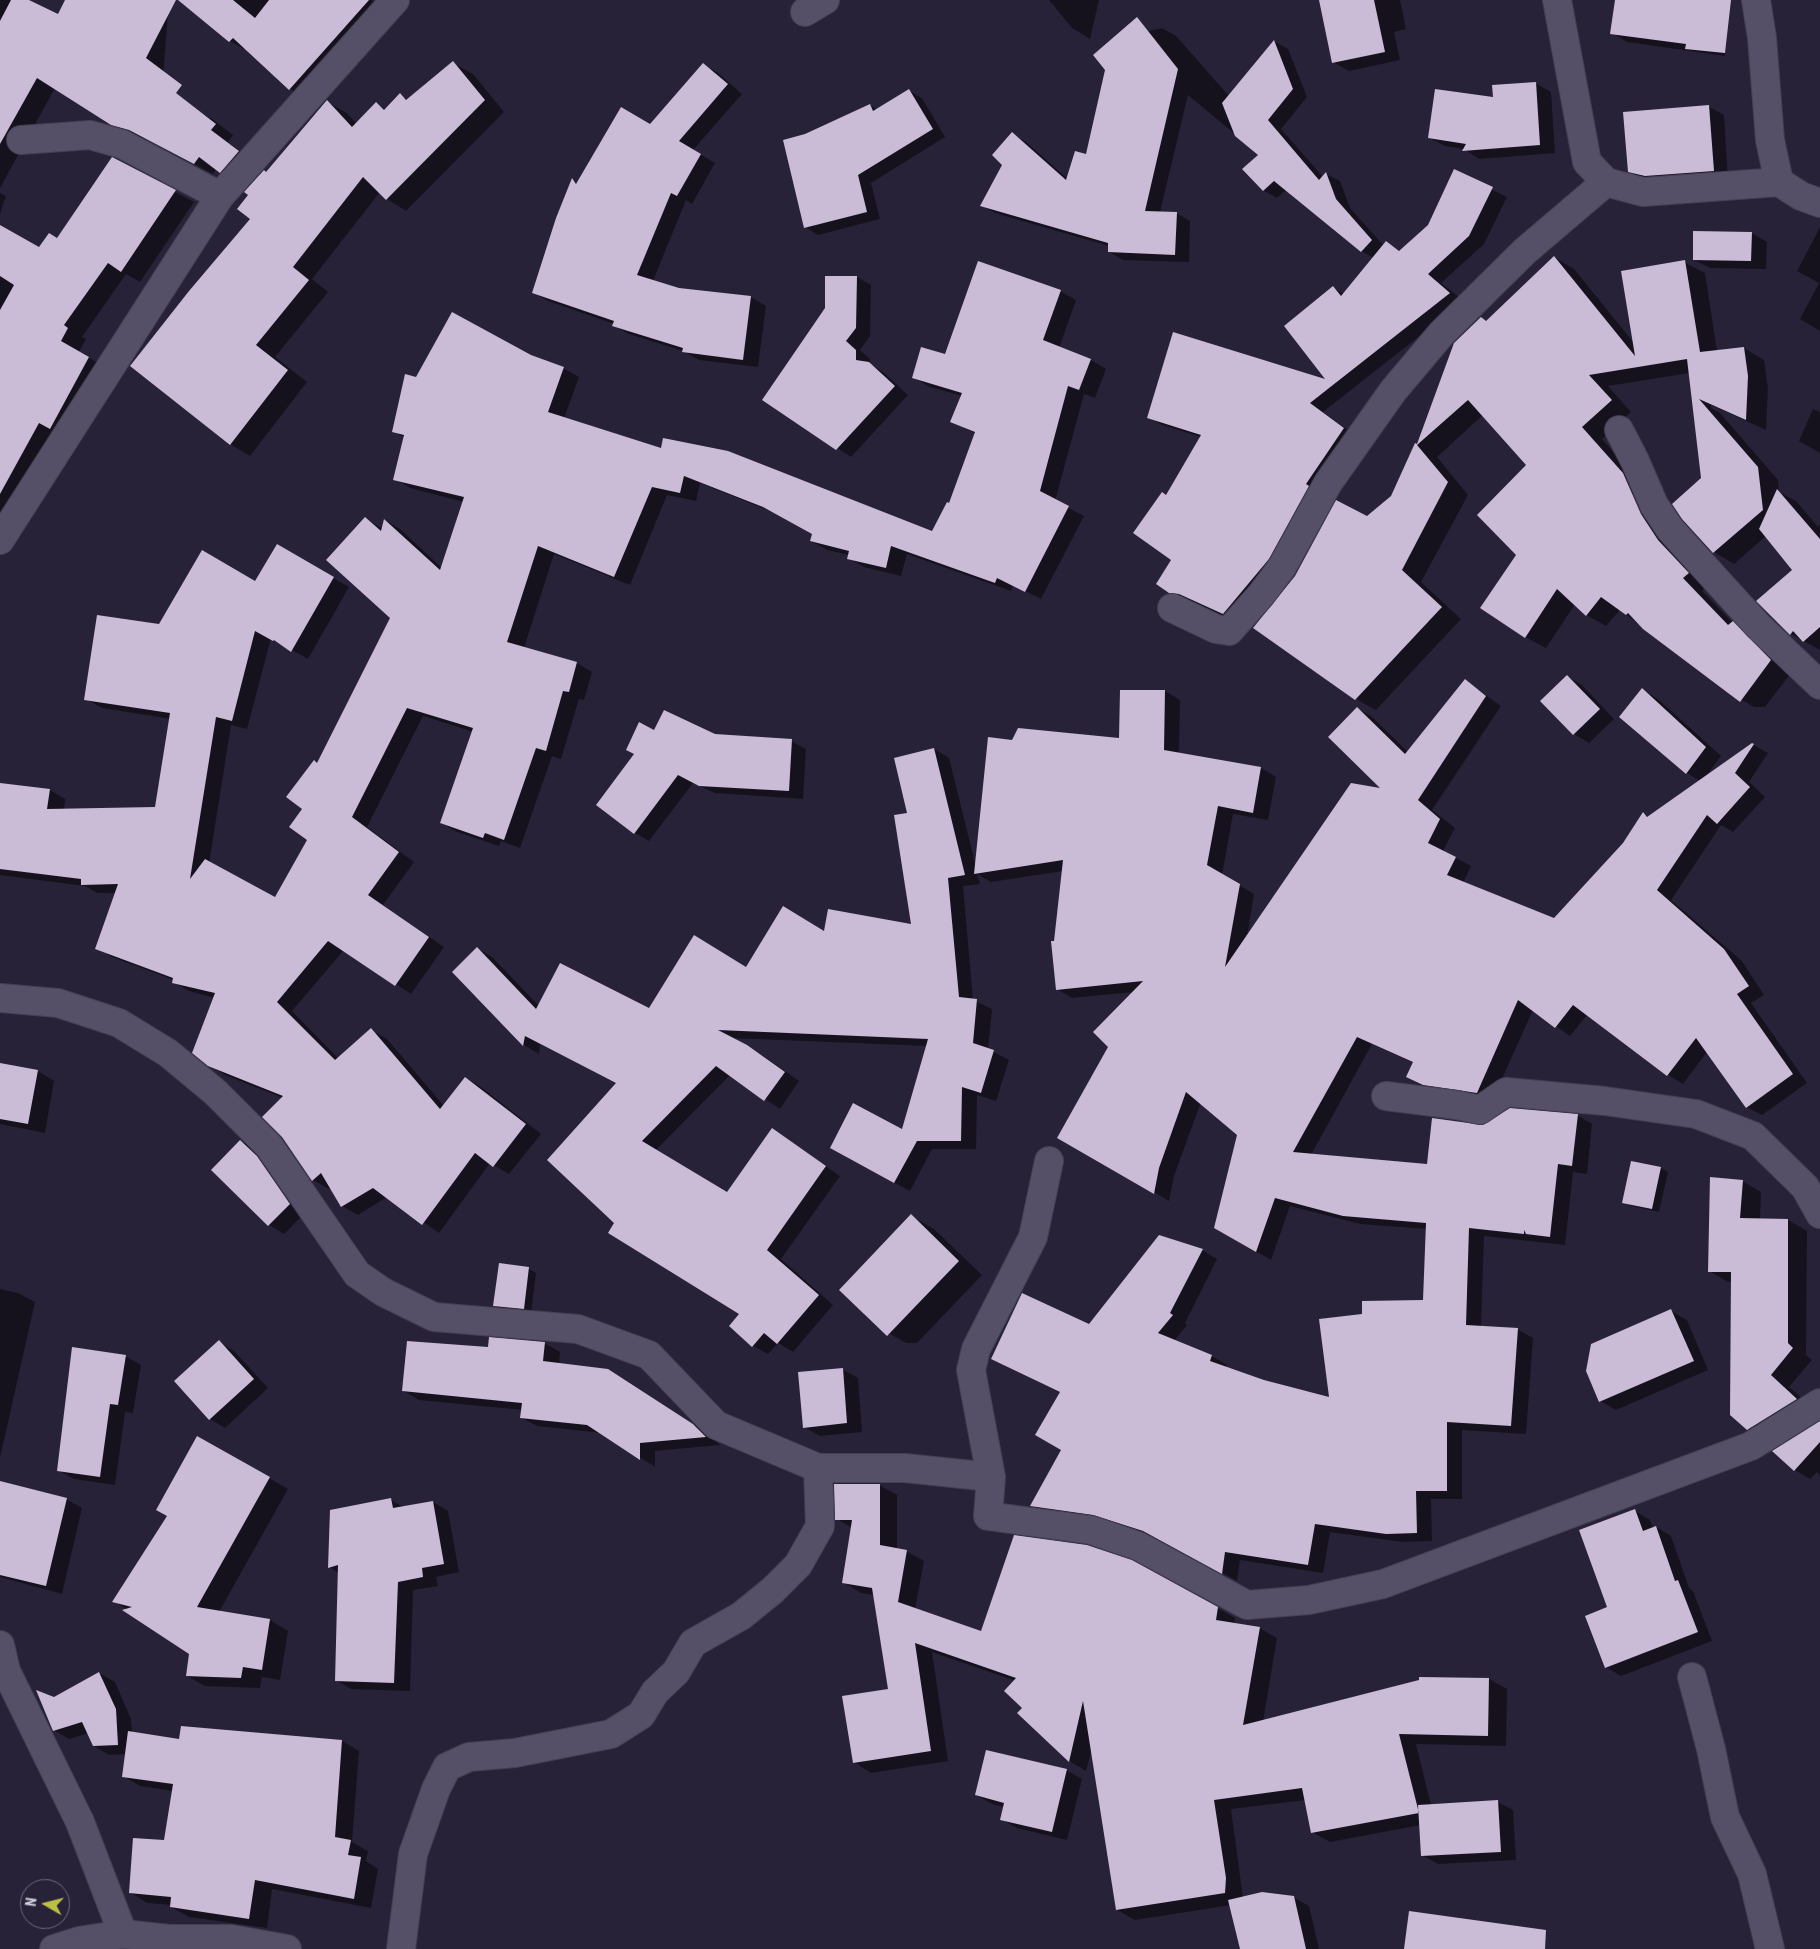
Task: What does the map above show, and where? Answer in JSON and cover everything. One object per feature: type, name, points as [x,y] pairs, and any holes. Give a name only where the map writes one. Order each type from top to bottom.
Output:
[{"type":"street","points":[[0,540],[220,196],[395,0]]},
{"type":"street","points":[[1557,0],[1587,162],[1606,182],[1643,192],[1779,182],[1801,196],[1820,204]]},
{"type":"street","points":[[1756,0],[1762,38],[1770,140],[1779,182]]},
{"type":"street","points":[[21,140],[90,134],[122,144],[220,196]]},
{"type":"street","points":[[1172,608],[1216,629],[1229,630],[1262,595],[1282,567],[1328,483],[1411,369],[1441,334],[1525,252],[1606,182]]},
{"type":"street","points":[[1619,430],[1635,460],[1654,505],[1670,529],[1758,626],[1820,685]]},
{"type":"street","points":[[0,998],[58,1002],[120,1023],[168,1053],[214,1092],[269,1146],[357,1274],[383,1292],[434,1318],[578,1329],[649,1355],[716,1425],[818,1468],[905,1468],[991,1477]]},
{"type":"street","points":[[1386,1096],[1457,1105],[1480,1110],[1506,1092],[1605,1101],[1696,1114],[1753,1136],[1805,1187],[1820,1214]]},
{"type":"street","points":[[1048,1161],[1033,1237],[976,1349],[971,1370],[991,1477],[988,1516],[1091,1530],[1138,1546],[1247,1605],[1309,1600],[1383,1584],[1751,1446],[1820,1403]]},
{"type":"street","points":[[401,1949],[413,1854],[436,1789],[447,1766],[469,1757],[515,1753],[610,1734],[641,1715],[655,1692],[676,1672],[693,1642],[741,1616],[773,1590],[798,1565],[820,1526],[818,1468]]},
{"type":"street","points":[[0,1645],[6,1671],[80,1822],[123,1934]]},
{"type":"street","points":[[1692,1677],[1725,1817],[1752,1874],[1770,1949]]},
{"type":"street","points":[[54,1949],[78,1940],[123,1934],[169,1939],[231,1939],[287,1949]]},
{"type":"building","points":[[11,0],[29,0],[58,14],[65,0],[176,0],[146,58],[182,85],[176,93],[216,124],[211,130],[239,151],[220,173],[199,157],[194,164],[129,130],[111,125],[37,78],[0,144],[0,21]]},
{"type":"building","points":[[178,0],[233,0],[255,18],[269,0],[369,0],[289,90],[233,38],[229,42]]},
{"type":"building","points":[[1319,0],[1374,0],[1385,52],[1332,63]]},
{"type":"building","points":[[1615,0],[1731,0],[1725,53],[1685,49],[1686,44],[1610,34]]},
{"type":"building","points":[[1137,17],[1178,69],[1145,211],[1177,212],[1175,255],[1108,252],[1108,243],[980,206],[1002,165],[992,155],[1012,132],[1066,180],[1075,151],[1086,154],[1105,70],[1093,55]]},
{"type":"building","points":[[1274,40],[1293,89],[1268,120],[1319,180],[1326,172],[1336,199],[1372,240],[1361,252],[1274,181],[1263,191],[1242,169],[1258,155],[1235,136],[1222,103]]},
{"type":"building","points":[[453,61],[485,100],[386,200],[363,177],[293,267],[309,280],[256,345],[288,370],[230,445],[130,366],[189,291],[250,219],[237,209],[248,195],[244,192],[264,170],[266,172],[327,100],[352,127],[376,102],[384,110],[400,93],[406,100]]},
{"type":"building","points":[[703,63],[728,84],[679,141],[701,154],[677,196],[671,193],[637,275],[679,288],[751,296],[743,360],[682,352],[683,348],[612,326],[614,321],[532,293],[556,218],[572,178],[576,184],[621,107],[650,124]]},
{"type":"building","points":[[1536,82],[1540,145],[1462,151],[1466,144],[1428,138],[1435,89],[1493,97],[1492,85]]},
{"type":"building","points":[[909,89],[933,129],[858,175],[867,212],[804,228],[783,140],[805,134],[870,104],[873,111]]},
{"type":"building","points":[[1709,105],[1714,171],[1645,176],[1628,172],[1623,112]]},
{"type":"building","points":[[112,157],[176,190],[121,272],[108,263],[64,325],[68,328],[61,341],[89,357],[50,429],[39,423],[0,494],[0,310],[14,285],[0,276],[0,225],[39,247],[49,233],[57,238]]},
{"type":"building","points":[[1454,169],[1493,187],[1469,236],[1428,274],[1450,293],[1310,403],[1344,428],[1306,484],[1309,486],[1269,559],[1223,614],[1179,594],[1169,593],[1156,584],[1171,560],[1133,533],[1162,492],[1166,495],[1201,435],[1147,418],[1173,332],[1325,379],[1284,326],[1333,286],[1341,296],[1386,241],[1399,251],[1428,225]]},
{"type":"building","points":[[1693,231],[1752,232],[1751,261],[1693,260]]},
{"type":"building","points":[[1554,256],[1635,356],[1621,271],[1685,260],[1700,352],[1744,347],[1748,376],[1746,420],[1699,399],[1758,467],[1763,510],[1713,553],[1682,519],[1672,504],[1701,478],[1687,359],[1589,375],[1612,400],[1582,427],[1623,473],[1641,514],[1658,540],[1689,573],[1683,578],[1728,625],[1733,621],[1771,660],[1740,702],[1643,629],[1628,613],[1626,615],[1601,597],[1586,616],[1557,589],[1525,638],[1480,608],[1516,555],[1477,515],[1526,465],[1468,400],[1417,445],[1448,482],[1402,570],[1442,607],[1355,700],[1253,628],[1295,576],[1336,500],[1367,516],[1391,496],[1415,443],[1417,444],[1454,343],[1481,317],[1486,321]]},
{"type":"building","points":[[978,261],[1061,290],[1043,340],[1091,359],[1079,390],[1068,386],[1040,491],[1069,506],[1025,592],[997,578],[995,583],[891,546],[886,568],[847,559],[849,551],[810,541],[812,534],[763,507],[684,476],[680,493],[652,487],[614,577],[538,546],[507,642],[577,662],[569,692],[563,691],[546,751],[536,748],[504,840],[485,833],[483,838],[440,823],[473,728],[407,708],[352,817],[399,852],[368,895],[429,937],[395,986],[328,941],[277,1002],[335,1060],[371,1028],[440,1109],[465,1077],[526,1124],[493,1167],[475,1153],[422,1225],[373,1188],[341,1207],[321,1173],[312,1181],[282,1137],[262,1117],[283,1096],[208,1066],[192,1053],[215,993],[172,983],[173,978],[95,949],[118,884],[81,885],[81,879],[0,869],[0,783],[50,789],[47,809],[155,807],[170,713],[84,700],[97,615],[159,624],[202,550],[255,581],[277,544],[334,577],[291,652],[274,640],[255,631],[232,721],[216,717],[190,879],[205,859],[275,897],[307,840],[289,827],[302,809],[286,797],[314,760],[317,763],[390,618],[326,560],[365,517],[381,531],[384,519],[440,570],[464,497],[393,480],[404,435],[392,432],[405,374],[416,377],[452,312],[531,355],[564,367],[548,412],[661,448],[663,438],[728,451],[932,531],[947,502],[949,503],[975,432],[950,422],[962,393],[912,378],[921,347],[945,354]]},
{"type":"building","points":[[825,276],[857,276],[856,328],[846,341],[856,350],[856,360],[869,362],[895,386],[836,450],[762,400],[825,308]]},
{"type":"building","points":[[1777,489],[1820,539],[1820,627],[1803,642],[1793,631],[1790,635],[1756,601],[1792,570],[1759,529]]},
{"type":"building","points":[[1567,675],[1600,709],[1573,735],[1540,701]]},
{"type":"building","points":[[1465,679],[1486,696],[1418,800],[1440,819],[1428,843],[1456,857],[1447,875],[1554,918],[1623,843],[1643,812],[1647,817],[1752,743],[1754,744],[1735,773],[1750,787],[1717,824],[1707,815],[1657,890],[1724,949],[1749,986],[1737,994],[1793,1074],[1746,1108],[1696,1038],[1667,1076],[1573,1005],[1555,1028],[1518,1000],[1477,1093],[1423,1085],[1406,1077],[1413,1062],[1357,1037],[1293,1152],[1427,1164],[1432,1118],[1483,1125],[1510,1108],[1578,1114],[1572,1166],[1558,1164],[1550,1237],[1526,1234],[1524,1230],[1524,1234],[1469,1228],[1466,1325],[1518,1328],[1511,1426],[1447,1422],[1447,1491],[1416,1491],[1417,1533],[1386,1534],[1315,1524],[1308,1565],[1225,1552],[1222,1574],[1143,1531],[1093,1515],[1030,1506],[1061,1450],[1035,1435],[1060,1392],[991,1359],[1022,1293],[1089,1324],[1159,1235],[1203,1249],[1170,1313],[1173,1315],[1158,1333],[1212,1355],[1210,1361],[1264,1380],[1329,1397],[1319,1319],[1362,1314],[1362,1301],[1423,1300],[1426,1223],[1343,1216],[1275,1198],[1256,1252],[1214,1228],[1237,1135],[1186,1092],[1159,1168],[1154,1194],[1057,1138],[1108,1047],[1093,1032],[1143,981],[1056,990],[1051,941],[1054,941],[1063,860],[974,874],[988,737],[1012,740],[1018,728],[1119,738],[1120,690],[1165,690],[1164,750],[1261,767],[1253,813],[1218,806],[1207,865],[1240,884],[1225,967],[1351,783],[1380,788],[1328,737],[1357,707],[1405,754]]},
{"type":"building","points":[[1642,688],[1706,747],[1686,774],[1619,717]]},
{"type":"building","points":[[664,710],[715,734],[792,739],[789,791],[699,786],[678,775],[634,834],[596,805],[634,754],[626,750],[639,722],[654,730]]},
{"type":"building","points":[[934,748],[965,875],[948,878],[959,997],[977,999],[973,1043],[994,1050],[981,1093],[962,1087],[961,1141],[917,1141],[894,1183],[830,1148],[853,1103],[902,1129],[928,1039],[718,1030],[747,1045],[785,1072],[764,1101],[716,1066],[642,1141],[727,1192],[772,1128],[826,1166],[767,1250],[819,1295],[777,1344],[764,1333],[752,1347],[729,1326],[739,1314],[608,1233],[614,1223],[547,1160],[616,1083],[525,1036],[523,1046],[452,972],[477,947],[536,1009],[560,963],[649,1008],[694,935],[746,967],[783,906],[824,931],[828,909],[911,924],[894,815],[907,813],[894,758]]},
{"type":"building","points":[[0,1063],[38,1070],[28,1124],[0,1119]]},
{"type":"building","points":[[240,1140],[257,1156],[290,1204],[268,1226],[211,1170]]},
{"type":"building","points":[[1631,1161],[1661,1167],[1652,1209],[1622,1203]]},
{"type":"building","points":[[1710,1177],[1743,1180],[1740,1218],[1788,1219],[1788,1343],[1793,1348],[1771,1375],[1797,1399],[1747,1430],[1730,1415],[1731,1272],[1708,1272]]},
{"type":"building","points":[[911,1214],[959,1261],[887,1336],[839,1290]]},
{"type":"building","points":[[499,1263],[529,1267],[524,1309],[493,1306]]},
{"type":"building","points":[[1671,1309],[1694,1361],[1599,1402],[1586,1371],[1591,1344]]},
{"type":"building","points":[[489,1337],[545,1342],[543,1361],[608,1369],[693,1424],[706,1437],[640,1443],[640,1460],[587,1425],[520,1418],[522,1403],[402,1391],[407,1341],[488,1347]]},
{"type":"building","points":[[219,1340],[254,1379],[209,1420],[174,1381]]},
{"type":"building","points":[[72,1347],[126,1355],[118,1405],[110,1404],[100,1477],[57,1471]]},
{"type":"building","points":[[843,1368],[847,1423],[803,1428],[798,1372]]},
{"type":"building","points":[[1820,1421],[1820,1442],[1794,1471],[1772,1451]]},
{"type":"building","points":[[197,1436],[270,1477],[197,1607],[270,1619],[262,1670],[243,1667],[241,1678],[186,1676],[189,1654],[122,1610],[132,1607],[112,1602],[167,1516],[156,1510]]},
{"type":"building","points":[[0,1481],[67,1498],[46,1586],[0,1575]]},
{"type":"building","points":[[834,1484],[880,1484],[880,1545],[907,1550],[898,1602],[981,1631],[1014,1535],[1087,1545],[1132,1560],[1218,1607],[1216,1620],[1260,1627],[1243,1725],[1419,1680],[1419,1677],[1489,1678],[1488,1736],[1399,1734],[1419,1813],[1311,1833],[1302,1788],[1214,1800],[1226,1878],[1225,1893],[1116,1910],[1083,1701],[1069,1762],[1017,1713],[1022,1708],[1004,1691],[1016,1678],[915,1643],[931,1751],[853,1763],[842,1696],[888,1689],[872,1588],[842,1583],[852,1520],[835,1520]]},
{"type":"building","points":[[391,1498],[393,1508],[433,1501],[444,1564],[422,1568],[423,1577],[398,1582],[394,1683],[335,1681],[338,1565],[328,1568],[330,1510]]},
{"type":"building","points":[[1635,1509],[1643,1531],[1656,1526],[1675,1581],[1678,1580],[1698,1632],[1605,1668],[1585,1616],[1607,1607],[1579,1530]]},
{"type":"building","points":[[99,1672],[116,1709],[118,1745],[93,1746],[82,1722],[53,1731],[36,1690],[54,1697]]},
{"type":"building","points":[[181,1726],[342,1740],[335,1837],[351,1840],[348,1855],[361,1857],[354,1899],[255,1880],[249,1919],[170,1907],[171,1897],[129,1893],[133,1838],[164,1840],[173,1784],[122,1777],[128,1731],[179,1739]]},
{"type":"building","points":[[986,1750],[1067,1769],[1052,1832],[1000,1820],[1004,1803],[975,1795]]},
{"type":"building","points":[[1498,1800],[1501,1852],[1421,1856],[1418,1805]]},
{"type":"building","points":[[1262,1892],[1294,1896],[1306,1949],[1240,1949],[1228,1900]]},
{"type":"building","points":[[1409,1911],[1546,1930],[1545,1949],[1404,1949]]}]
